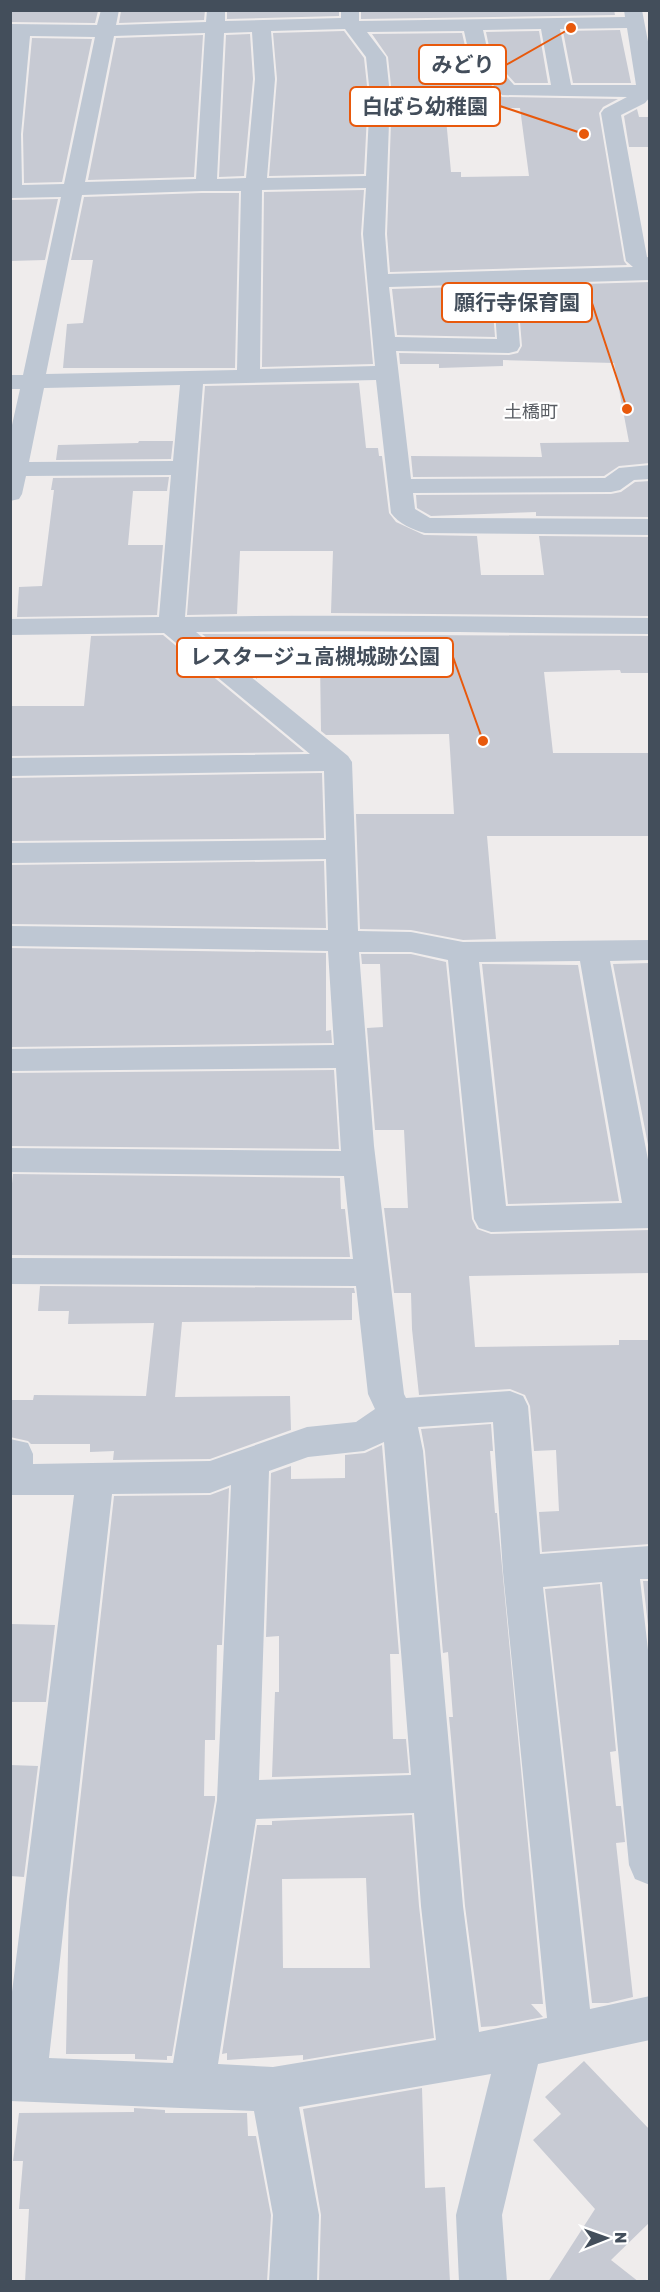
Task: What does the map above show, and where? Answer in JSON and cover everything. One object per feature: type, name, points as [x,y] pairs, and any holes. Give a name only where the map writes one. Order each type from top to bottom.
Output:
[{"type":"street","points":[[376,182],[95,187],[11,192],[16,30],[108,21],[352,20],[472,24],[502,17],[549,23],[639,29],[646,89],[644,96],[611,112],[637,261],[650,266]]},
{"type":"street","points":[[206,186],[215,19]]},
{"type":"street","points":[[352,20],[376,57],[380,95],[374,234],[377,281],[403,513],[425,525],[650,527]]},
{"type":"street","points":[[10,494],[108,21]]},
{"type":"street","points":[[248,376],[254,185],[265,79],[254,21]]},
{"type":"street","points":[[549,23],[562,91]]},
{"type":"street","points":[[472,24],[480,58],[509,91],[562,91],[644,96]]},
{"type":"street","points":[[377,281],[650,273]]},
{"type":"street","points":[[384,344],[509,346],[503,277]]},
{"type":"street","points":[[10,382],[387,373]]},
{"type":"street","points":[[171,625],[192,378]]},
{"type":"street","points":[[16,469],[186,468]]},
{"type":"street","points":[[400,486],[611,485],[628,472],[650,472]]},
{"type":"street","points":[[10,627],[357,622],[422,625],[650,626]]},
{"type":"street","points":[[171,625],[338,762],[343,941],[359,1164],[386,1394],[396,1414],[405,1451],[442,1906],[460,2058]]},
{"type":"street","points":[[10,767],[338,762]]},
{"type":"street","points":[[10,854],[341,849]]},
{"type":"street","points":[[10,936],[411,942],[463,952],[650,950]]},
{"type":"street","points":[[463,952],[491,1219],[645,1215],[593,951]]},
{"type":"street","points":[[10,1060],[351,1056]]},
{"type":"street","points":[[10,1160],[359,1164]]},
{"type":"street","points":[[10,1271],[372,1273]]},
{"type":"street","points":[[10,1454],[15,1454],[12,1480],[210,1477],[307,1442],[364,1436],[396,1414],[510,1406],[522,1572],[571,2034]]},
{"type":"street","points":[[192,2086],[238,1800],[251,1462]]},
{"type":"street","points":[[96,1478],[17,2080],[273,2089],[460,2058],[650,2018]]},
{"type":"street","points":[[522,1572],[634,1563],[650,1865]]},
{"type":"street","points":[[238,1800],[433,1793]]},
{"type":"street","points":[[483,2282],[479,2215],[520,2045]]},
{"type":"street","points":[[273,2089],[296,2215],[293,2282]]},
{"type":"building","points":[[205,10],[204,20],[119,23],[121,11]]},
{"type":"building","points":[[227,10],[339,10],[339,16],[227,19]]},
{"type":"building","points":[[361,10],[614,10],[615,15],[361,19]]},
{"type":"building","points":[[10,11],[98,11],[95,23],[10,22]]},
{"type":"building","points":[[620,30],[631,83],[573,83],[563,31]]},
{"type":"building","points":[[344,31],[364,58],[368,95],[364,174],[269,176],[277,79],[273,33]]},
{"type":"building","points":[[539,31],[548,83],[515,83],[491,56],[486,32]]},
{"type":"building","points":[[462,33],[468,59],[502,97],[618,99],[603,107],[599,113],[624,261],[627,265],[390,272],[387,234],[392,95],[388,57],[372,34]],"holes":[[[445,108],[520,108],[529,176],[461,177],[461,172],[451,172]]]},
{"type":"building","points":[[250,34],[253,79],[244,176],[219,177],[226,35]]},
{"type":"building","points":[[203,35],[194,177],[88,180],[116,38]]},
{"type":"building","points":[[32,38],[92,39],[62,182],[24,183],[23,134]]},
{"type":"building","points":[[637,109],[639,117],[650,117],[650,147],[629,147],[624,116]]},
{"type":"building","points":[[364,190],[361,234],[373,364],[262,367],[264,192]]},
{"type":"building","points":[[239,193],[235,368],[63,368],[67,324],[83,323],[93,260],[71,260],[84,197]]},
{"type":"building","points":[[58,199],[45,260],[10,261],[10,200]]},
{"type":"building","points":[[650,282],[650,463],[619,466],[604,476],[413,477],[411,456],[542,457],[540,443],[629,442],[614,363],[503,360],[503,366],[439,368],[439,364],[400,364],[399,353],[509,355],[518,353],[522,346],[517,286]]},
{"type":"building","points":[[491,286],[495,337],[397,335],[392,289]]},
{"type":"building","points":[[359,383],[366,448],[378,448],[379,456],[382,456],[389,513],[396,522],[424,535],[477,536],[481,575],[544,575],[539,536],[650,537],[650,616],[331,613],[333,551],[240,551],[237,614],[187,615],[205,386]]},
{"type":"building","points":[[139,441],[173,441],[171,459],[56,460],[58,445],[138,443]]},
{"type":"building","points":[[169,477],[167,491],[133,491],[128,545],[163,545],[157,615],[17,617],[19,587],[42,586],[54,490],[51,490],[53,478]]},
{"type":"building","points":[[650,481],[650,517],[536,516],[536,512],[431,516],[417,508],[416,495],[611,494],[621,492],[635,482]]},
{"type":"building","points":[[202,634],[650,636],[650,673],[621,673],[620,670],[544,672],[553,753],[650,753],[650,836],[487,836],[496,939],[463,940],[411,930],[360,929],[356,814],[454,814],[449,734],[326,735],[321,731],[320,661],[264,661],[264,667],[257,667],[257,679]]},
{"type":"building","points":[[163,635],[304,752],[10,756],[10,706],[84,706],[91,636]]},
{"type":"building","points":[[322,773],[324,838],[10,841],[10,778]]},
{"type":"building","points":[[324,861],[326,928],[10,924],[10,865]]},
{"type":"building","points":[[10,948],[326,953],[326,1031],[331,1030],[332,1043],[10,1047]]},
{"type":"building","points":[[361,954],[411,954],[446,962],[472,1219],[477,1229],[491,1234],[650,1230],[650,1273],[469,1276],[475,1347],[619,1345],[619,1340],[650,1340],[650,1544],[542,1552],[539,1512],[559,1511],[556,1450],[534,1451],[530,1406],[525,1395],[510,1389],[419,1395],[412,1329],[411,1293],[394,1293],[384,1208],[408,1208],[404,1130],[375,1130],[367,1028],[383,1027],[380,964],[362,964]]},
{"type":"building","points":[[650,963],[650,1155],[613,964]]},
{"type":"building","points":[[482,964],[578,965],[619,1201],[508,1204]]},
{"type":"building","points":[[334,1070],[339,1149],[10,1146],[10,1073]]},
{"type":"building","points":[[13,1174],[340,1178],[341,1209],[345,1209],[350,1257],[10,1255],[10,1203]]},
{"type":"building","points":[[40,1286],[354,1288],[355,1293],[352,1293],[352,1320],[182,1322],[175,1397],[290,1396],[291,1430],[210,1459],[113,1460],[114,1451],[90,1452],[90,1444],[31,1444],[28,1441],[10,1437],[10,1400],[33,1400],[34,1395],[146,1396],[154,1323],[68,1324],[69,1311],[38,1311]]},
{"type":"building","points":[[491,1424],[493,1451],[490,1451],[495,1513],[497,1513],[543,2004],[531,2004],[543,2017],[481,2027],[465,1906],[449,1717],[453,1717],[448,1652],[443,1653],[425,1451],[421,1429]]},
{"type":"building","points":[[382,1445],[399,1654],[390,1654],[393,1739],[406,1739],[409,1773],[272,1777],[275,1692],[279,1692],[279,1636],[266,1637],[271,1473],[291,1466],[291,1479],[345,1478],[345,1455],[365,1453]]},
{"type":"building","points":[[229,1488],[222,1645],[217,1645],[215,1740],[205,1740],[204,1796],[215,1796],[215,1800],[172,2056],[167,2056],[167,2060],[135,2059],[135,2054],[66,2054],[69,1900],[114,1496],[210,1495]]},
{"type":"building","points":[[643,1581],[650,1581],[650,1643]]},
{"type":"building","points":[[600,1584],[616,1751],[610,1752],[616,1806],[621,1806],[625,1842],[616,1843],[633,1997],[608,2003],[592,2003],[545,1589]]},
{"type":"building","points":[[10,1624],[55,1625],[46,1702],[10,1702]]},
{"type":"building","points":[[10,1765],[38,1766],[24,1877],[10,1876]]},
{"type":"building","points":[[412,1815],[419,1906],[434,2038],[303,2060],[303,2055],[227,2060],[227,2053],[222,2054],[257,1825],[272,1825],[272,1821]],"holes":[[[366,1878],[370,1968],[283,1968],[282,1879]]]},
{"type":"building","points":[[584,2061],[650,2130],[650,2222],[611,2260],[639,2282],[548,2282],[595,2209],[533,2140],[561,2114],[545,2097]]},
{"type":"building","points":[[422,2088],[425,2188],[445,2187],[450,2282],[319,2282],[321,2215],[303,2109]]},
{"type":"building","points":[[134,2108],[165,2110],[165,2113],[247,2113],[248,2136],[256,2136],[271,2215],[267,2282],[25,2282],[29,2209],[19,2209],[23,2161],[13,2161],[19,2113],[134,2112]]},
{"type":"place","name":"みどり","points":[[571,28]]},
{"type":"place","name":"白ばら幼稚園","points":[[584,134]]},
{"type":"place","name":"願行寺保育園","points":[[627,409]]},
{"type":"place","name":"レスタージュ高槻城跡公園","points":[[483,741]]},
{"type":"district","name":"土橋町","points":[[531,412]]}]
